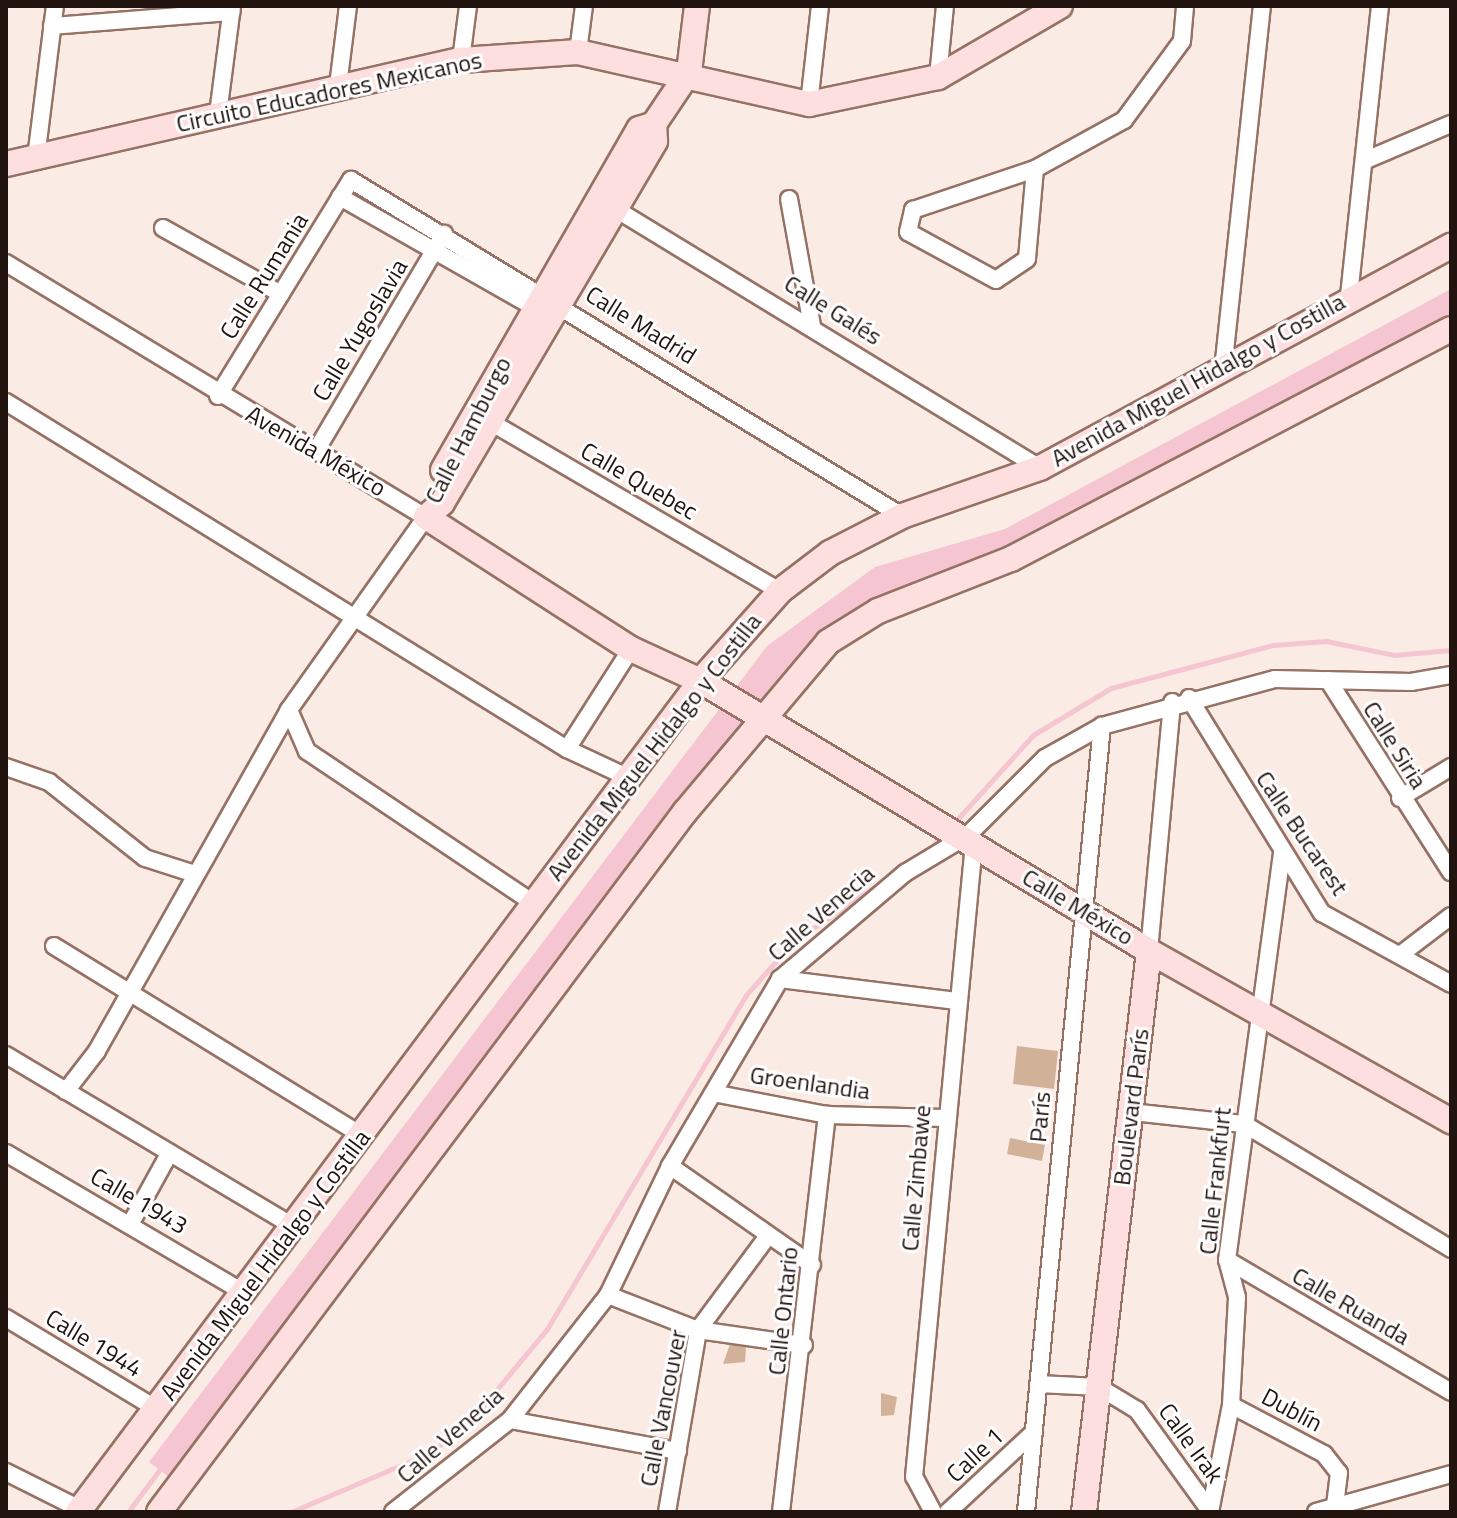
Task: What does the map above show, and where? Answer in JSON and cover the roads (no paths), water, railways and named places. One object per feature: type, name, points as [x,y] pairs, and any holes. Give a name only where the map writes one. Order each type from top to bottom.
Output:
[{"type":"main road","points":[[689,72],[697,6]]},
{"type":"main road","name":"Circuito Educadores Mexicanos","points":[[6,164],[461,60],[578,52],[689,72],[809,104],[938,77],[1060,6]]},
{"type":"main road","name":"Calle Hamburgo","points":[[426,517],[442,503],[482,417],[546,304],[607,203],[655,141],[654,124],[689,72]]},
{"type":"main road","name":"Avenida Miguel Hidalgo y Costilla","points":[[79,1511],[296,1228],[533,903],[780,591],[830,553],[902,516],[1040,468],[1223,370],[1349,296],[1451,246]]},
{"type":"main road","points":[[159,1512],[759,716],[828,642],[878,611],[1011,559],[1451,329]]},
{"type":"main road","name":"Avenida México","points":[[426,517],[631,649],[705,684]]},
{"type":"main road","name":"Calle México","points":[[705,684],[966,838],[1149,951],[1451,1121]]},
{"type":"main road","name":"Boulevard París","points":[[1084,1512],[1149,951]]},
{"type":"street","points":[[36,158],[55,6]]},
{"type":"street","points":[[338,86],[348,6]]},
{"type":"street","points":[[461,60],[468,6]]},
{"type":"street","points":[[578,52],[584,6]]},
{"type":"street","points":[[809,104],[820,6]]},
{"type":"street","points":[[938,77],[945,6]]},
{"type":"street","points":[[1035,169],[1027,259],[996,280],[908,232],[913,210],[1035,169],[1124,120],[1182,41],[1185,6]]},
{"type":"street","points":[[1223,370],[1262,6]]},
{"type":"street","points":[[1349,296],[1366,160],[1380,6]]},
{"type":"street","points":[[52,26],[231,9],[218,114]]},
{"type":"street","points":[[1366,160],[1451,124]]},
{"type":"street","name":"Calle Rumania","points":[[218,396],[351,180]]},
{"type":"street","name":"Calle Madrid","points":[[351,180],[444,234],[546,304],[902,516]]},
{"type":"street","name":"Calle Madrid","points":[[340,197],[434,252],[546,304]]},
{"type":"street","points":[[789,199],[812,325]]},
{"type":"street","name":"Calle Galés","points":[[607,203],[812,325],[1040,468]]},
{"type":"street","points":[[163,228],[281,294]]},
{"type":"street","name":"Calle Yugoslavia","points":[[317,449],[444,234]]},
{"type":"street","name":"Avenida México","points":[[6,263],[218,396],[317,449],[426,517]]},
{"type":"street","points":[[6,402],[352,613],[567,749],[631,779]]},
{"type":"street","name":"Calle Quebec","points":[[482,417],[780,591]]},
{"type":"street","points":[[66,1091],[97,1051],[128,987],[289,710],[352,613],[426,517]]},
{"type":"street","points":[[567,749],[631,649]]},
{"type":"street","name":"Calle Venecia","points":[[393,1512],[411,1508],[510,1420],[608,1295],[670,1166],[718,1094],[780,979],[905,873],[966,838],[1045,758],[1102,726],[1172,702],[1303,674],[1328,680],[1451,675]]},
{"type":"street","name":"Calle Siria","points":[[1328,680],[1400,798],[1451,872]]},
{"type":"street","name":"Calle Bucarest","points":[[1189,698],[1282,854],[1322,913],[1451,984]]},
{"type":"street","name":"Boulevard París","points":[[1149,951],[1172,702]]},
{"type":"street","points":[[289,710],[307,751],[533,903]]},
{"type":"street","name":"París","points":[[1026,1512],[1102,726]]},
{"type":"street","points":[[6,767],[49,782],[145,858],[195,874]]},
{"type":"street","points":[[1400,798],[1451,767]]},
{"type":"street","name":"Calle Zimbawe","points":[[933,1512],[914,1477],[944,1118],[957,1001],[966,838]]},
{"type":"street","name":"Calle Frankfurt","points":[[1210,1512],[1231,1405],[1237,1297],[1227,1260],[1282,854]]},
{"type":"street","points":[[1400,955],[1451,916]]},
{"type":"street","points":[[54,946],[128,987],[363,1136]]},
{"type":"street","points":[[780,979],[957,1001]]},
{"type":"street","points":[[6,1055],[296,1228]]},
{"type":"street","name":"Groenlandia","points":[[718,1094],[827,1115],[944,1118]]},
{"type":"street","points":[[1131,1112],[1244,1124],[1451,1249]]},
{"type":"street","name":"Calle Ontario","points":[[781,1512],[804,1345],[827,1115]]},
{"type":"street","name":"Calle 1943","points":[[6,1153],[132,1221],[246,1294]]},
{"type":"street","points":[[132,1221],[169,1154]]},
{"type":"street","points":[[670,1166],[767,1237],[812,1265]]},
{"type":"street","name":"Calle Vancouver","points":[[667,1512],[698,1330],[767,1237]]},
{"type":"street","name":"Calle Ruanda","points":[[1227,1260],[1451,1392]]},
{"type":"street","points":[[608,1295],[698,1330],[804,1345]]},
{"type":"street","name":"Calle 1944","points":[[6,1318],[157,1409]]},
{"type":"street","name":"Calle Irak","points":[[1038,1384],[1099,1387],[1137,1410],[1210,1512]]},
{"type":"street","name":"Dublín","points":[[1231,1405],[1324,1454],[1339,1473],[1334,1508]]},
{"type":"street","points":[[510,1420],[678,1451]]},
{"type":"street","name":"Calle 1","points":[[948,1512],[1034,1432]]},
{"type":"street","points":[[6,1472],[79,1511]]},
{"type":"street","points":[[1316,1512],[1450,1475]]},
{"type":"waterway","points":[[953,824],[1033,735],[1111,688],[1273,645],[1326,641],[1394,655],[1451,650]]},
{"type":"waterway","points":[[926,853],[944,834]]},
{"type":"waterway","points":[[291,1512],[432,1452],[483,1406],[547,1329],[746,995],[794,941],[891,876]]},
{"type":"waterway","points":[[128,1512],[163,1465]]}]
